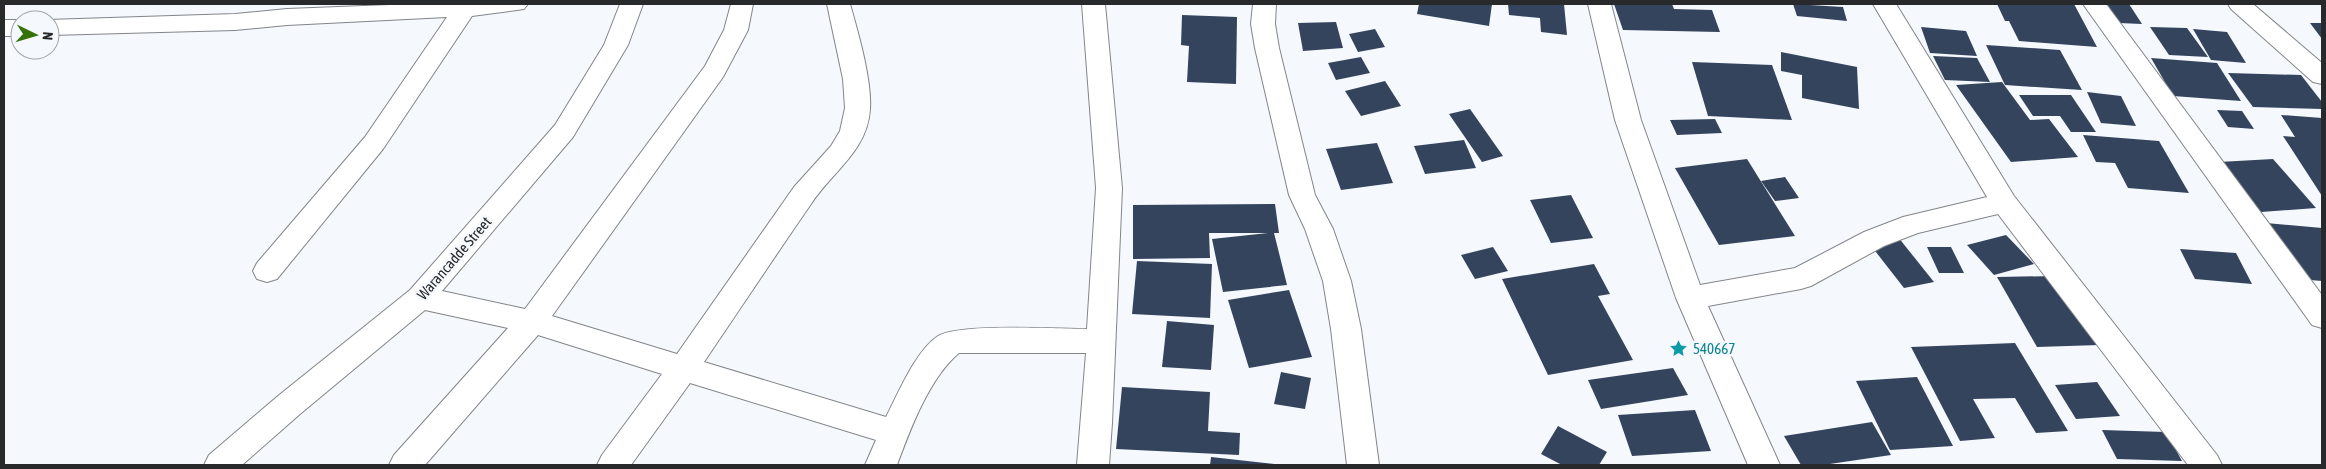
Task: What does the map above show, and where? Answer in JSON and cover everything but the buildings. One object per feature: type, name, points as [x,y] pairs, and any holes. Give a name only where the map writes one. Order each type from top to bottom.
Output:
[{"type":"street","points":[[88,26],[106,4]]},
{"type":"street","points":[[60,27],[235,22],[292,10],[516,4]]},
{"type":"street","name":"Warancadde Street","points":[[220,465],[289,405],[420,298],[564,130],[616,45],[631,4]]},
{"type":"street","points":[[405,465],[532,322],[714,71],[730,44],[738,23],[742,4]]},
{"type":"street","points":[[613,465],[684,368],[803,194],[840,153],[853,132],[858,108],[856,79],[840,4]]},
{"type":"street","points":[[1093,465],[1097,423],[1109,188],[1094,4]]},
{"type":"street","points":[[1264,4],[1263,24],[1267,48],[1302,195],[1319,229],[1336,281],[1346,328],[1363,465]]},
{"type":"street","points":[[1599,4],[1628,120],[1690,298],[1764,465]]},
{"type":"street","points":[[1885,4],[2004,203],[2206,465]]},
{"type":"street","points":[[2094,4],[2322,316]]},
{"type":"street","points":[[2239,4],[2322,76]]},
{"type":"street","points":[[268,271],[374,143],[466,6]]},
{"type":"street","points":[[1690,298],[1801,278],[1874,239],[1913,224],[2004,203]]},
{"type":"street","points":[[420,298],[532,322],[893,432]]},
{"type":"street","points":[[881,465],[893,432],[936,356],[947,345],[961,341],[1101,341]]},
{"type":"place","name":"540667","points":[[1679,348]]}]
